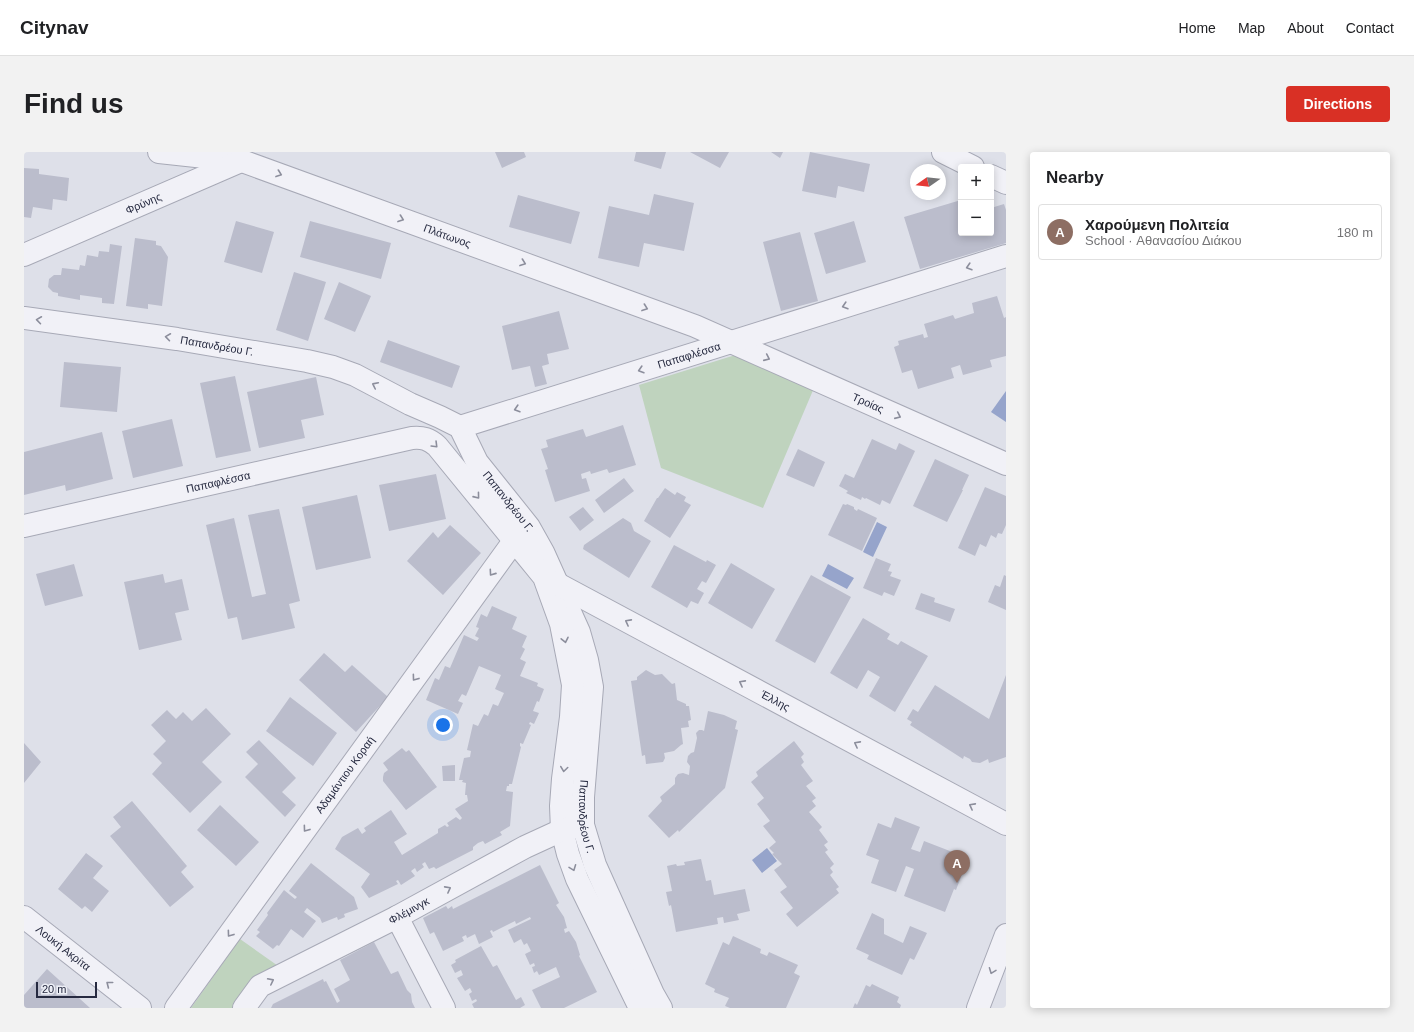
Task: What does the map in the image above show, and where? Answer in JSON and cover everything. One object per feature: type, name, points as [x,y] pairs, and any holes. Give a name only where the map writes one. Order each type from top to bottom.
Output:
[{"type":"street","name":"Πλάτωνος","points":[[159,152],[242,161],[673,318],[731,342]]},
{"type":"street","name":"Φρύνης","points":[[24,255],[264,152]]},
{"type":"street","points":[[942,152],[967,164]]},
{"type":"street","points":[[994,177],[1006,183]]},
{"type":"street","name":"Παπαφλέσσα","points":[[460,427],[1006,256]]},
{"type":"street","name":"Παπανδρέου Γ.","points":[[24,318],[177,338],[333,367],[355,375],[410,404],[460,427],[478,462],[529,527],[543,552],[561,624],[573,685],[561,806],[594,865],[653,994],[661,1008]]},
{"type":"street","name":"Τροίας","points":[[731,342],[1006,464]]},
{"type":"street","points":[[410,404],[417,418],[417,426],[412,438]]},
{"type":"street","points":[[452,466],[460,427]]},
{"type":"street","name":"Παπαφλέσσα","points":[[24,526],[412,438],[424,437],[430,440],[438,446],[452,466]]},
{"type":"street","name":"Παπανδρέου Γ.","points":[[452,466],[514,541],[551,581]]},
{"type":"street","name":"Αδαμάντιου Κοραή","points":[[176,1008],[514,541]]},
{"type":"street","name":"Έλλης","points":[[551,581],[1006,824]]},
{"type":"street","name":"Παπανδρέου Γ.","points":[[572,828],[568,854],[577,878],[634,1006]]},
{"type":"street","name":"Φλέμινγκ","points":[[244,1008],[260,986],[397,917],[525,847],[572,828]]},
{"type":"street","name":"Λουκή Ακρίτα","points":[[24,917],[140,1008]]},
{"type":"street","points":[[397,917],[444,1008]]},
{"type":"street","points":[[978,1008],[1006,935]]},
{"type":"green space","points":[[745,352],[814,388],[763,508],[661,468],[639,385]]},
{"type":"green space","points":[[240,939],[281,968],[235,1008],[191,1008]]},
{"type":"water","points":[[1006,391],[1006,422],[991,412]]},
{"type":"water","points":[[877,522],[887,527],[873,557],[863,552]]},
{"type":"water","points":[[828,564],[854,578],[847,589],[822,576]]},
{"type":"water","points":[[767,848],[777,861],[762,873],[752,860]]},
{"type":"building","points":[[495,152],[524,152],[526,157],[502,168]]},
{"type":"building","points":[[636,152],[666,152],[661,169],[634,161]]},
{"type":"building","points":[[690,152],[729,152],[720,168]]},
{"type":"building","points":[[771,152],[783,152],[780,158]]},
{"type":"building","points":[[810,152],[870,164],[864,192],[838,186],[836,198],[802,191]]},
{"type":"building","points":[[24,168],[39,169],[39,174],[69,178],[67,201],[53,199],[52,210],[33,207],[31,218],[24,217]]},
{"type":"building","points":[[654,194],[694,203],[684,251],[644,243],[639,267],[598,258],[609,206],[649,215]]},
{"type":"building","points":[[518,195],[580,212],[571,244],[509,227]]},
{"type":"building","points":[[958,201],[958,236],[994,236],[994,207],[1004,204],[1006,210],[1006,243],[920,269],[904,217]]},
{"type":"building","points":[[236,221],[274,232],[262,273],[224,262]]},
{"type":"building","points":[[310,221],[391,243],[381,279],[300,257]]},
{"type":"building","points":[[854,221],[866,262],[826,274],[814,233]]},
{"type":"building","points":[[800,232],[818,301],[781,311],[763,242]]},
{"type":"building","points":[[135,238],[156,241],[156,245],[161,246],[168,257],[162,306],[148,304],[148,309],[126,306]]},
{"type":"building","points":[[110,244],[122,246],[114,304],[102,303],[102,298],[80,295],[80,300],[58,296],[58,293],[53,292],[48,287],[49,279],[54,275],[61,275],[62,268],[79,270],[80,265],[85,266],[87,255],[98,257],[99,251],[109,252]]},
{"type":"building","points":[[294,272],[326,282],[308,341],[276,330]]},
{"type":"building","points":[[339,282],[371,296],[355,332],[324,319]]},
{"type":"building","points":[[997,296],[1004,318],[1006,317],[1006,356],[990,360],[992,367],[963,375],[960,365],[951,368],[954,378],[918,389],[912,370],[902,373],[894,347],[899,345],[898,341],[923,334],[924,338],[928,337],[924,324],[953,315],[955,319],[974,313],[972,303]]},
{"type":"building","points":[[559,311],[569,349],[547,354],[549,364],[542,366],[547,384],[535,387],[530,366],[512,370],[502,326]]},
{"type":"building","points":[[388,340],[460,366],[452,388],[380,362]]},
{"type":"building","points":[[64,362],[121,367],[117,412],[60,407]]},
{"type":"building","points":[[235,376],[251,451],[216,458],[200,383]]},
{"type":"building","points":[[316,377],[324,415],[301,420],[305,438],[259,448],[247,392]]},
{"type":"building","points":[[172,419],[183,466],[133,478],[122,431]]},
{"type":"building","points":[[623,425],[636,465],[609,473],[607,469],[591,474],[590,471],[581,474],[582,479],[586,478],[590,491],[555,502],[545,470],[548,469],[541,449],[548,447],[546,440],[583,429],[586,437]]},
{"type":"building","points":[[102,432],[113,479],[66,491],[65,485],[24,495],[24,452]]},
{"type":"building","points":[[872,439],[896,450],[899,443],[915,451],[890,504],[882,500],[880,505],[862,497],[861,500],[846,493],[848,491],[839,486],[845,474],[854,478]]},
{"type":"building","points":[[798,449],[825,462],[814,487],[786,475]]},
{"type":"building","points":[[935,459],[969,475],[947,522],[913,506]]},
{"type":"building","points":[[436,474],[446,519],[389,531],[379,485]]},
{"type":"building","points":[[624,478],[634,491],[604,513],[595,500]]},
{"type":"building","points":[[985,487],[1006,496],[1006,525],[1002,534],[998,533],[996,538],[991,535],[986,547],[980,544],[975,556],[958,548]]},
{"type":"building","points":[[665,488],[675,495],[677,492],[686,497],[684,501],[691,505],[670,538],[644,521],[657,498]]},
{"type":"building","points":[[357,495],[371,558],[316,570],[302,507]]},
{"type":"building","points":[[843,504],[847,504],[854,507],[857,511],[858,509],[877,518],[862,551],[828,535]]},
{"type":"building","points":[[583,507],[594,520],[580,531],[569,517]]},
{"type":"building","points":[[279,509],[300,601],[289,604],[295,628],[242,640],[237,617],[228,619],[206,525],[234,518],[252,597],[266,594],[248,515]]},
{"type":"building","points":[[623,518],[631,523],[634,531],[651,541],[629,578],[583,549],[584,545]]},
{"type":"building","points":[[450,525],[481,553],[443,595],[407,561],[433,532],[438,538]]},
{"type":"building","points":[[674,545],[706,562],[707,560],[716,565],[706,583],[702,581],[697,589],[704,593],[698,604],[691,601],[687,608],[651,587]]},
{"type":"building","points":[[876,558],[891,564],[888,571],[892,572],[890,576],[901,580],[894,596],[884,592],[882,596],[863,588]]},
{"type":"building","points":[[731,563],[775,589],[752,629],[708,603]]},
{"type":"building","points":[[74,564],[83,596],[45,606],[36,574]]},
{"type":"building","points":[[163,574],[165,583],[182,579],[189,610],[175,613],[182,640],[139,650],[124,582]]},
{"type":"building","points":[[811,575],[851,597],[815,663],[775,641]]},
{"type":"building","points":[[1004,575],[1006,576],[1006,610],[988,602],[995,585],[1000,587]]},
{"type":"building","points":[[921,593],[935,598],[934,602],[955,609],[950,622],[915,609]]},
{"type":"building","points":[[492,606],[517,617],[512,629],[527,636],[522,647],[525,649],[520,659],[526,662],[520,676],[538,683],[537,686],[544,689],[539,702],[537,701],[533,711],[539,713],[534,724],[530,722],[529,724],[531,725],[523,744],[520,743],[521,747],[512,784],[507,786],[506,791],[513,792],[510,826],[500,832],[502,835],[485,844],[483,841],[478,843],[473,847],[473,850],[436,869],[434,867],[429,869],[425,862],[422,864],[424,867],[417,872],[415,868],[411,871],[415,876],[401,885],[398,880],[396,881],[398,884],[369,898],[361,887],[370,874],[335,849],[342,837],[358,828],[362,834],[366,831],[364,828],[391,810],[407,834],[394,842],[402,855],[438,833],[438,829],[445,825],[447,827],[449,826],[447,823],[456,817],[460,820],[462,818],[455,809],[468,801],[467,795],[465,795],[466,783],[462,782],[463,780],[459,780],[464,758],[470,757],[471,751],[467,750],[473,724],[478,726],[484,714],[488,716],[493,704],[498,706],[504,693],[495,689],[501,675],[479,666],[466,696],[462,694],[458,701],[463,703],[458,714],[426,700],[435,678],[439,680],[445,666],[450,668],[464,635],[477,641],[479,638],[475,636],[479,628],[476,627],[481,614],[487,617]]},
{"type":"building","points":[[863,618],[890,634],[887,639],[898,645],[901,641],[928,656],[895,712],[869,696],[880,677],[868,670],[857,689],[830,673]]},
{"type":"building","points":[[324,653],[345,672],[352,665],[388,697],[356,732],[299,680]]},
{"type":"building","points":[[646,670],[655,675],[662,674],[672,684],[675,683],[677,700],[686,704],[686,706],[689,706],[691,720],[688,721],[689,727],[681,728],[683,744],[674,751],[664,753],[665,758],[663,762],[646,764],[645,755],[642,756],[631,681],[637,680],[637,677]]},
{"type":"building","points":[[1006,675],[1006,757],[989,763],[988,759],[980,763],[972,762],[964,756],[963,759],[910,725],[912,722],[907,719],[913,709],[918,712],[935,685],[989,719]]},
{"type":"building","points":[[290,697],[337,733],[313,766],[266,731]]},
{"type":"building","points":[[206,708],[231,734],[202,762],[222,782],[190,813],[152,774],[162,763],[153,754],[166,741],[151,725],[167,710],[176,719],[183,712],[192,721]]},
{"type":"building","points":[[708,711],[724,715],[737,721],[735,729],[738,730],[725,788],[679,832],[678,830],[669,838],[648,816],[662,801],[660,797],[675,784],[675,778],[678,774],[683,773],[689,775],[690,766],[687,762],[688,756],[694,752],[697,738],[696,733],[699,730],[704,731]]},
{"type":"building","points":[[259,740],[296,778],[282,792],[296,805],[285,817],[245,777],[258,764],[246,752]]},
{"type":"building","points":[[794,741],[804,754],[801,757],[804,762],[801,765],[813,781],[806,786],[816,798],[812,801],[816,806],[809,812],[822,827],[819,830],[828,842],[824,845],[828,850],[825,852],[834,864],[830,868],[833,872],[830,875],[839,887],[836,889],[839,893],[797,927],[786,914],[793,908],[780,892],[787,887],[774,870],[782,864],[772,854],[774,853],[769,848],[776,842],[763,826],[770,821],[757,804],[764,798],[751,782],[758,776],[756,772]]},
{"type":"building","points":[[24,743],[41,762],[24,783]]},
{"type":"building","points":[[402,748],[406,752],[409,750],[437,787],[406,810],[383,781],[384,773],[388,770],[383,763]]},
{"type":"building","points":[[455,765],[455,781],[443,781],[442,766]]},
{"type":"building","points":[[132,801],[187,866],[181,872],[194,887],[170,907],[110,836],[121,827],[113,817]]},
{"type":"building","points":[[220,805],[259,842],[236,866],[197,830]]},
{"type":"building","points":[[895,817],[920,827],[911,849],[920,852],[924,841],[968,858],[956,890],[954,889],[945,912],[904,896],[914,869],[906,866],[896,892],[871,883],[879,860],[866,855],[878,823],[891,828]]},
{"type":"building","points":[[86,853],[103,866],[93,878],[109,891],[92,912],[85,906],[82,909],[58,889]]},
{"type":"building","points":[[701,859],[706,881],[711,880],[714,895],[745,889],[750,911],[737,914],[739,920],[724,923],[723,917],[717,918],[718,924],[676,932],[671,905],[669,906],[666,892],[672,891],[667,866],[676,864],[677,866],[685,865],[684,862]]},
{"type":"building","points":[[311,863],[354,897],[358,909],[344,914],[345,917],[338,920],[337,917],[322,923],[320,918],[307,908],[304,912],[316,921],[303,938],[291,929],[279,946],[277,945],[273,949],[256,936],[260,932],[257,930],[268,915],[267,913],[284,890],[295,899],[297,897],[289,891]]},
{"type":"building","points":[[540,865],[559,903],[556,905],[564,917],[567,928],[564,929],[565,933],[569,931],[576,942],[579,956],[597,992],[564,1008],[541,1008],[532,990],[560,977],[556,967],[539,975],[537,971],[534,973],[532,967],[535,966],[534,963],[530,965],[525,954],[531,951],[527,943],[524,945],[521,939],[514,943],[508,930],[531,919],[530,917],[516,924],[515,921],[493,932],[492,930],[490,931],[493,937],[479,944],[475,934],[467,938],[466,935],[462,937],[464,941],[443,951],[434,932],[430,934],[423,918],[446,906],[448,909],[452,906],[453,909]]},
{"type":"building","points":[[872,913],[884,919],[884,934],[903,943],[910,926],[927,933],[914,960],[910,958],[902,975],[867,959],[869,955],[856,949]]},
{"type":"building","points":[[733,936],[761,949],[760,953],[767,956],[769,952],[798,965],[794,973],[800,976],[786,1008],[730,1008],[725,1006],[729,998],[714,992],[715,989],[705,984],[723,942],[729,945]]},
{"type":"building","points":[[374,942],[391,974],[398,971],[407,990],[411,994],[412,1002],[415,1008],[271,1008],[273,1004],[323,979],[324,982],[326,981],[337,1003],[340,1001],[334,989],[350,980],[340,960]]},
{"type":"building","points":[[481,946],[493,967],[497,965],[516,1000],[521,997],[525,1005],[520,1008],[474,1008],[472,1004],[477,1001],[476,999],[472,1001],[469,994],[472,992],[470,988],[465,991],[457,978],[463,975],[461,970],[455,973],[451,965],[456,962],[455,960]]},
{"type":"building","points":[[47,969],[90,1008],[24,1008],[24,995]]},
{"type":"building","points":[[872,984],[899,997],[897,1002],[901,1005],[900,1008],[853,1008],[855,1003],[857,1005],[866,985],[870,987]]},
{"type":"place","name":"Χαρούμενη Πολιτεία","points":[[957,883]]}]
